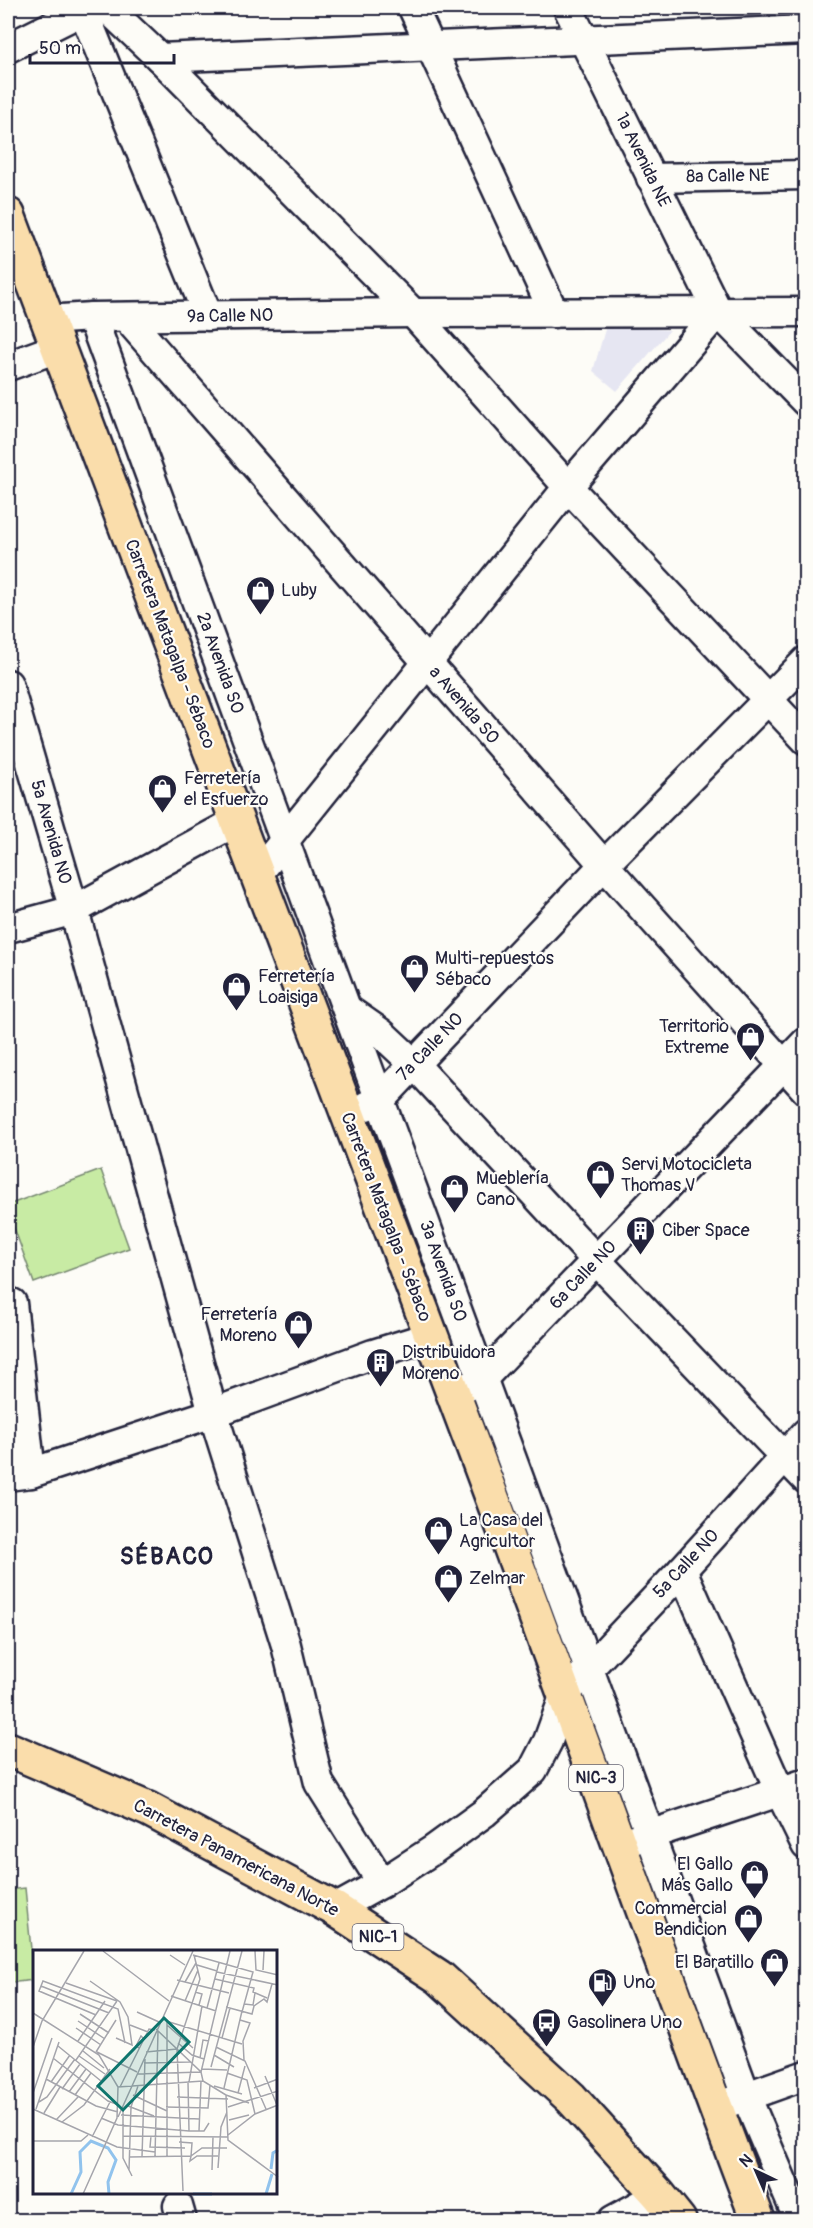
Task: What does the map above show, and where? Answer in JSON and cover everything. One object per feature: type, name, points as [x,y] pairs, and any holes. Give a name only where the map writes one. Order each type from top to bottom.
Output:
[{"type":"main road","name":"Carretera Matagalpa - Sébaco","points":[[8,215],[565,1694],[635,1840],[714,2108],[758,2220]]},
{"type":"main road","name":"Carretera Panamericana Norte","points":[[8,1749],[148,1809],[335,1910],[439,1977],[571,2098],[679,2220]]},
{"type":"street","points":[[8,48],[92,8]]},
{"type":"street","points":[[92,8],[160,58],[413,313],[568,487],[806,740]]},
{"type":"street","points":[[92,8],[208,316]]},
{"type":"street","points":[[413,8],[554,313]]},
{"type":"street","name":"1a Avenida NE","points":[[568,8],[718,312],[806,402]]},
{"type":"street","points":[[160,58],[584,40],[750,20],[806,30]]},
{"type":"street","name":"8a Calle NE","points":[[651,178],[806,175]]},
{"type":"street","points":[[257,875],[568,487],[718,312]]},
{"type":"street","name":"9a Calle NO","points":[[52,334],[92,317],[806,312]]},
{"type":"street","name":"2a Avenida SO","points":[[92,317],[348,1010]]},
{"type":"street","name":"a Avenida SO","points":[[126,317],[604,865],[806,1089]]},
{"type":"street","points":[[8,366],[52,334]]},
{"type":"street","name":"7a Calle NO","points":[[348,1115],[381,1099],[604,865],[806,661]]},
{"type":"street","name":"5a Avenida NO","points":[[8,684],[74,910],[213,1413],[285,1645],[319,1784],[382,1883]]},
{"type":"street","points":[[8,928],[74,910],[237,821]]},
{"type":"street","points":[[348,1010],[381,1033],[413,1063],[597,1261],[806,1479]]},
{"type":"street","name":"3a Avenida SO","points":[[348,1010],[589,1668],[635,1840],[797,2216],[801,2220]]},
{"type":"street","name":"6a Calle NO","points":[[453,1393],[482,1379],[806,1042]]},
{"type":"street","points":[[12,1303],[19,1475],[213,1413],[373,1354],[431,1336]]},
{"type":"street","name":"5a Calle NO","points":[[565,1694],[682,1570],[806,1433]]},
{"type":"street","points":[[682,1570],[793,1788],[806,1845]]},
{"type":"street","points":[[335,1910],[382,1883],[484,1814],[533,1770],[548,1741],[565,1694]]},
{"type":"street","points":[[635,1840],[793,1788]]},
{"type":"street","points":[[714,2108],[806,2074]]},
{"type":"street","points":[[613,2220],[659,2195]]},
{"type":"shaded area","points":[[606,326],[670,330],[617,391],[593,371]]},
{"type":"green space","points":[[101,1170],[129,1248],[34,1283],[8,1211],[8,1205]]},
{"type":"green space","points":[[25,1888],[33,1980],[8,1983],[8,1890]]},
{"type":"place","name":"Luby","points":[[260,616]]},
{"type":"place","name":"Ferretería el Esfuerzo","points":[[163,814]]},
{"type":"place","name":"Multi-repuestos Sébaco","points":[[414,994]]},
{"type":"place","name":"Ferretería Loaisiga","points":[[237,1012]]},
{"type":"place","name":"Territorio Extreme","points":[[750,1062]]},
{"type":"place","name":"Servi Motocicleta Thomas V","points":[[600,1200]]},
{"type":"place","name":"Mueblería Cano","points":[[455,1214]]},
{"type":"place","name":"Ciber Space","points":[[641,1256]]},
{"type":"place","name":"Ferretería Moreno","points":[[298,1350]]},
{"type":"place","name":"Distribuidora Moreno","points":[[381,1388]]},
{"type":"place","name":"La Casa del Agricultor","points":[[438,1556]]},
{"type":"place","name":"Zelmar","points":[[448,1604]]},
{"type":"place","name":"El Gallo Más Gallo","points":[[754,1900]]},
{"type":"place","name":"Commercial Bendicion","points":[[748,1944]]},
{"type":"place","name":"El Baratillo","points":[[775,1988]]},
{"type":"place","name":"Uno","points":[[602,2008]]},
{"type":"place","name":"Gasolinera Uno","points":[[546,2048]]},
{"type":"district","name":"SÉBACO","points":[[167,1556]]}]
